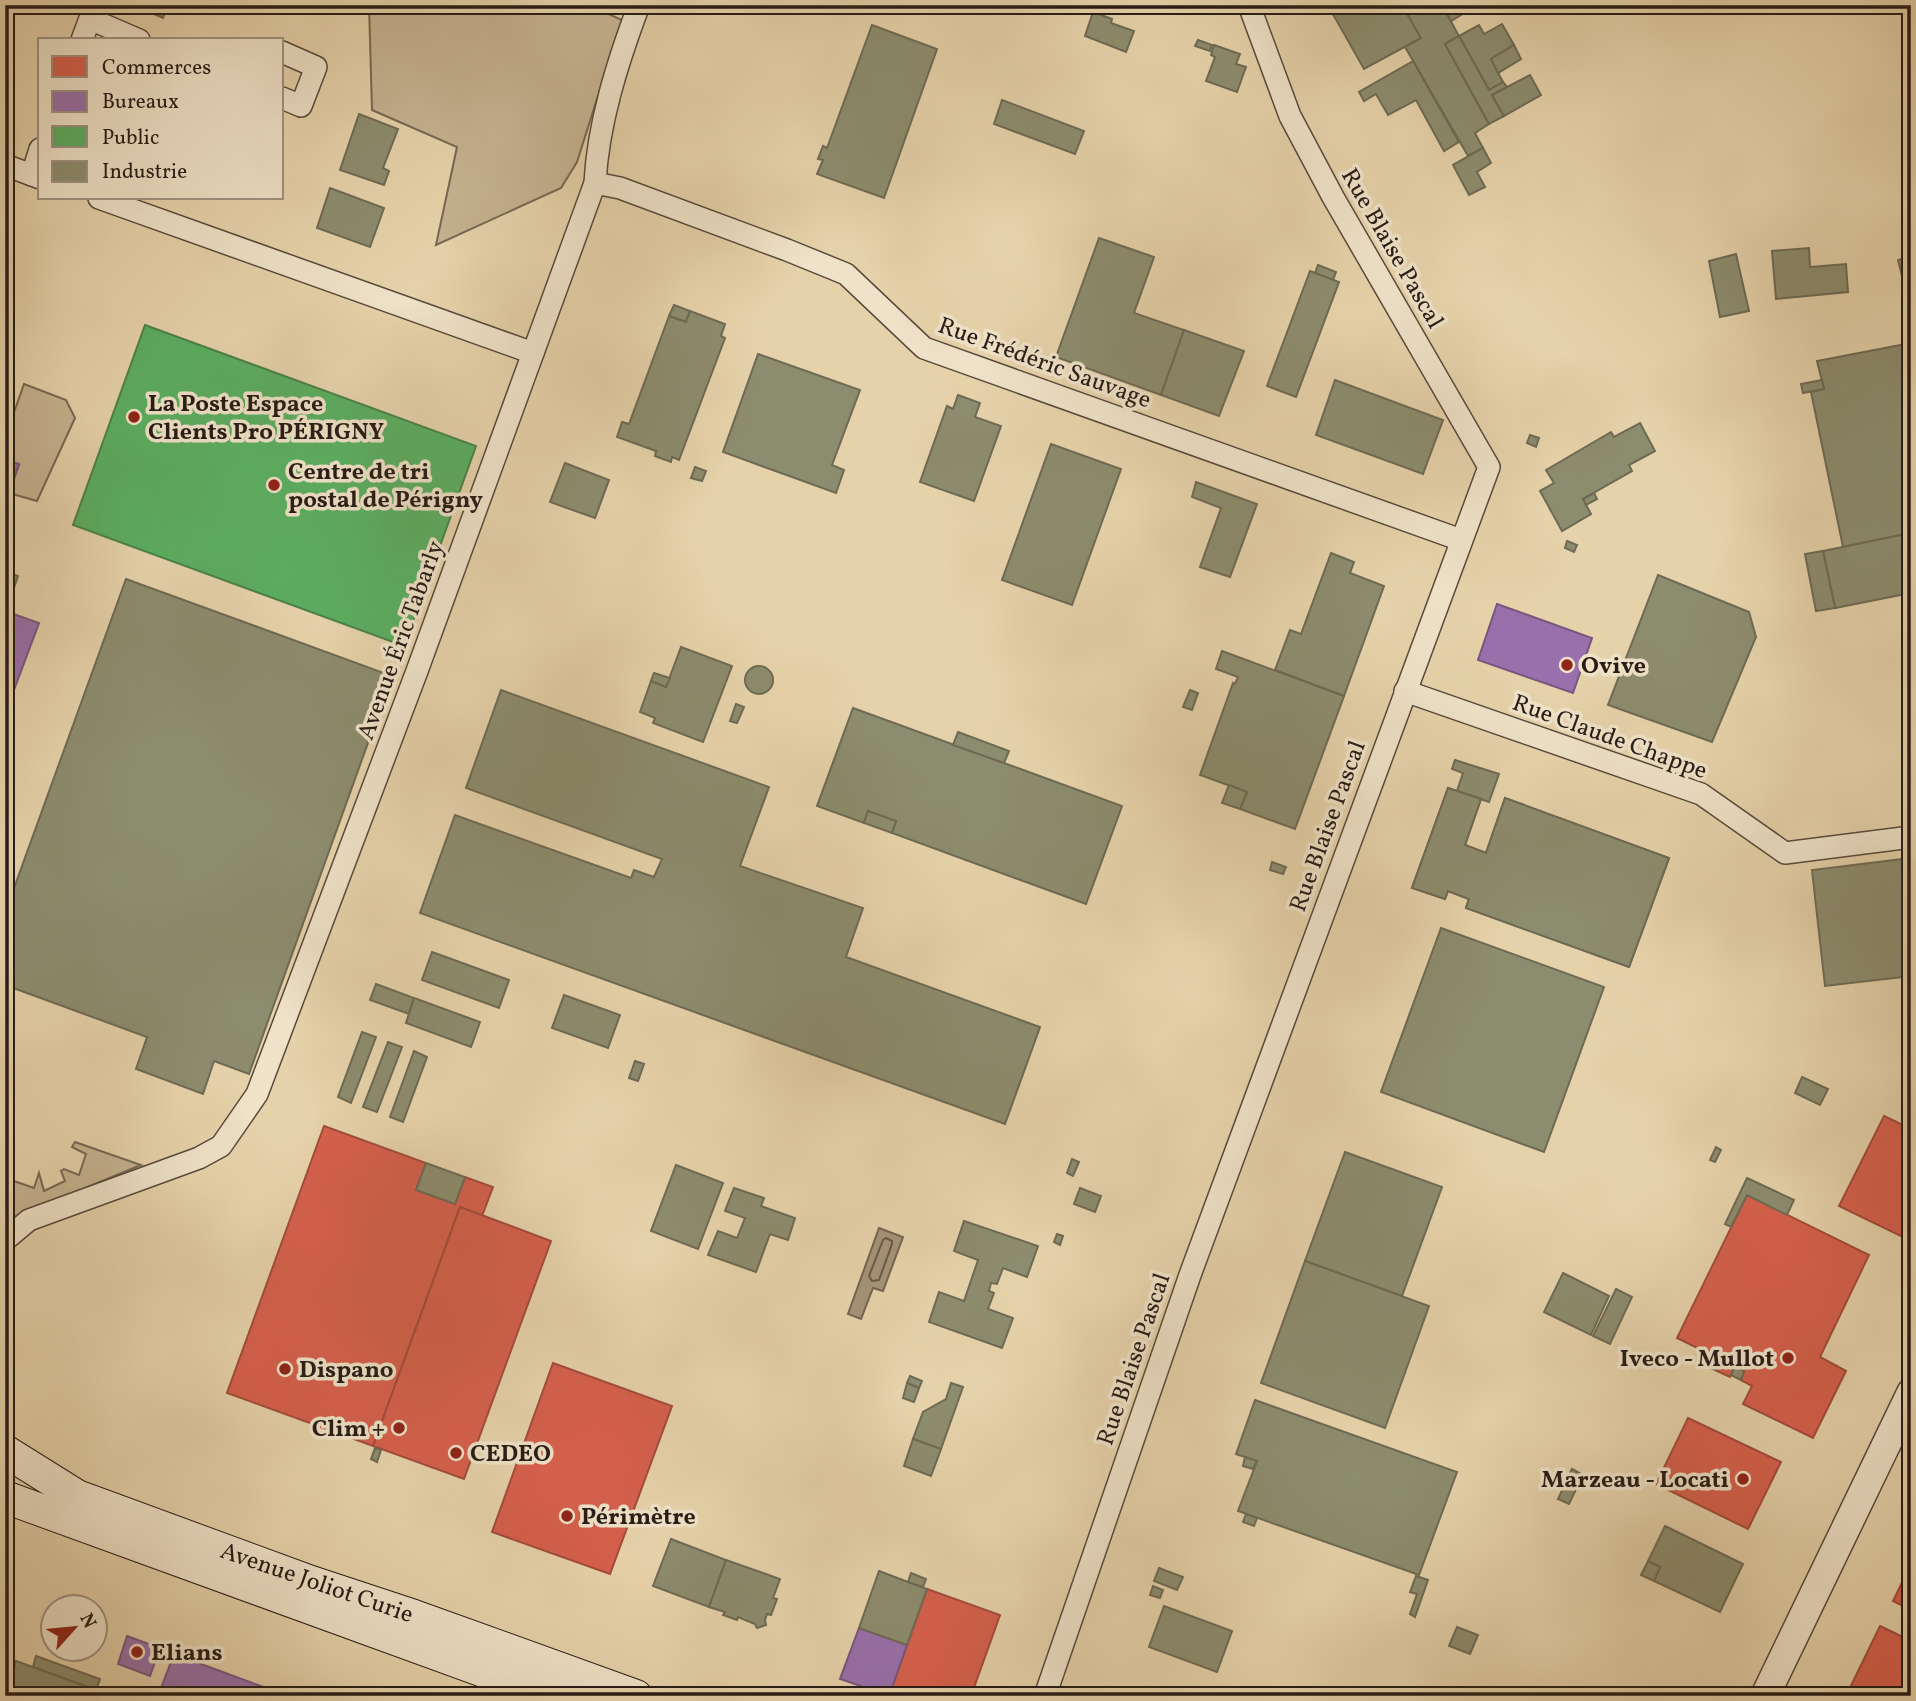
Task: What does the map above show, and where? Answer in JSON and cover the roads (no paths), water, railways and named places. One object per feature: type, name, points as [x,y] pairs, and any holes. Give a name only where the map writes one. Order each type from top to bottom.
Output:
[{"type":"main road","name":"Avenue Joliot Curie","points":[[5,1451],[77,1496],[311,1582],[636,1696]]},
{"type":"main road","name":"Avenue Joliot Curie","points":[[5,1497],[552,1696]]},
{"type":"street","name":"Avenue Éric Tabarly","points":[[5,1240],[29,1220],[199,1158],[221,1146],[257,1094],[417,671],[594,183],[602,128],[624,46],[639,5]]},
{"type":"street","name":"Rue Blaise Pascal","points":[[1045,1696],[1190,1275],[1489,467],[1333,197],[1290,116],[1249,5]]},
{"type":"street","points":[[83,38],[92,12],[136,38]]},
{"type":"street","points":[[284,53],[316,67],[301,106],[284,99]]},
{"type":"street","points":[[5,165],[36,176]]},
{"type":"street","name":"Rue Frédéric Sauvage","points":[[594,183],[620,188],[846,274],[924,348],[1461,540]]},
{"type":"street","points":[[105,200],[533,353]]},
{"type":"street","name":"Rue Claude Chappe","points":[[1405,691],[1701,794],[1785,853],[1911,837]]},
{"type":"street","points":[[1765,1696],[1911,1393]]},
{"type":"water","points":[[879,1228],[903,1237],[883,1291],[873,1288],[861,1319],[848,1314]]},
{"type":"place","name":"La Poste Espace Clients Pro PÉRIGNY","points":[[134,417]]},
{"type":"place","name":"Centre de tri postal de Périgny","points":[[274,485]]},
{"type":"place","name":"Ovive","points":[[1567,665]]},
{"type":"place","name":"Iveco - Mullot","points":[[1788,1358]]},
{"type":"place","name":"Dispano","points":[[285,1369]]},
{"type":"place","name":"Clim +","points":[[399,1428]]},
{"type":"place","name":"CEDEO","points":[[456,1453]]},
{"type":"place","name":"Marzeau - Locati","points":[[1743,1479]]},
{"type":"place","name":"Périmètre","points":[[567,1516]]},
{"type":"place","name":"Elians","points":[[137,1652]]}]
